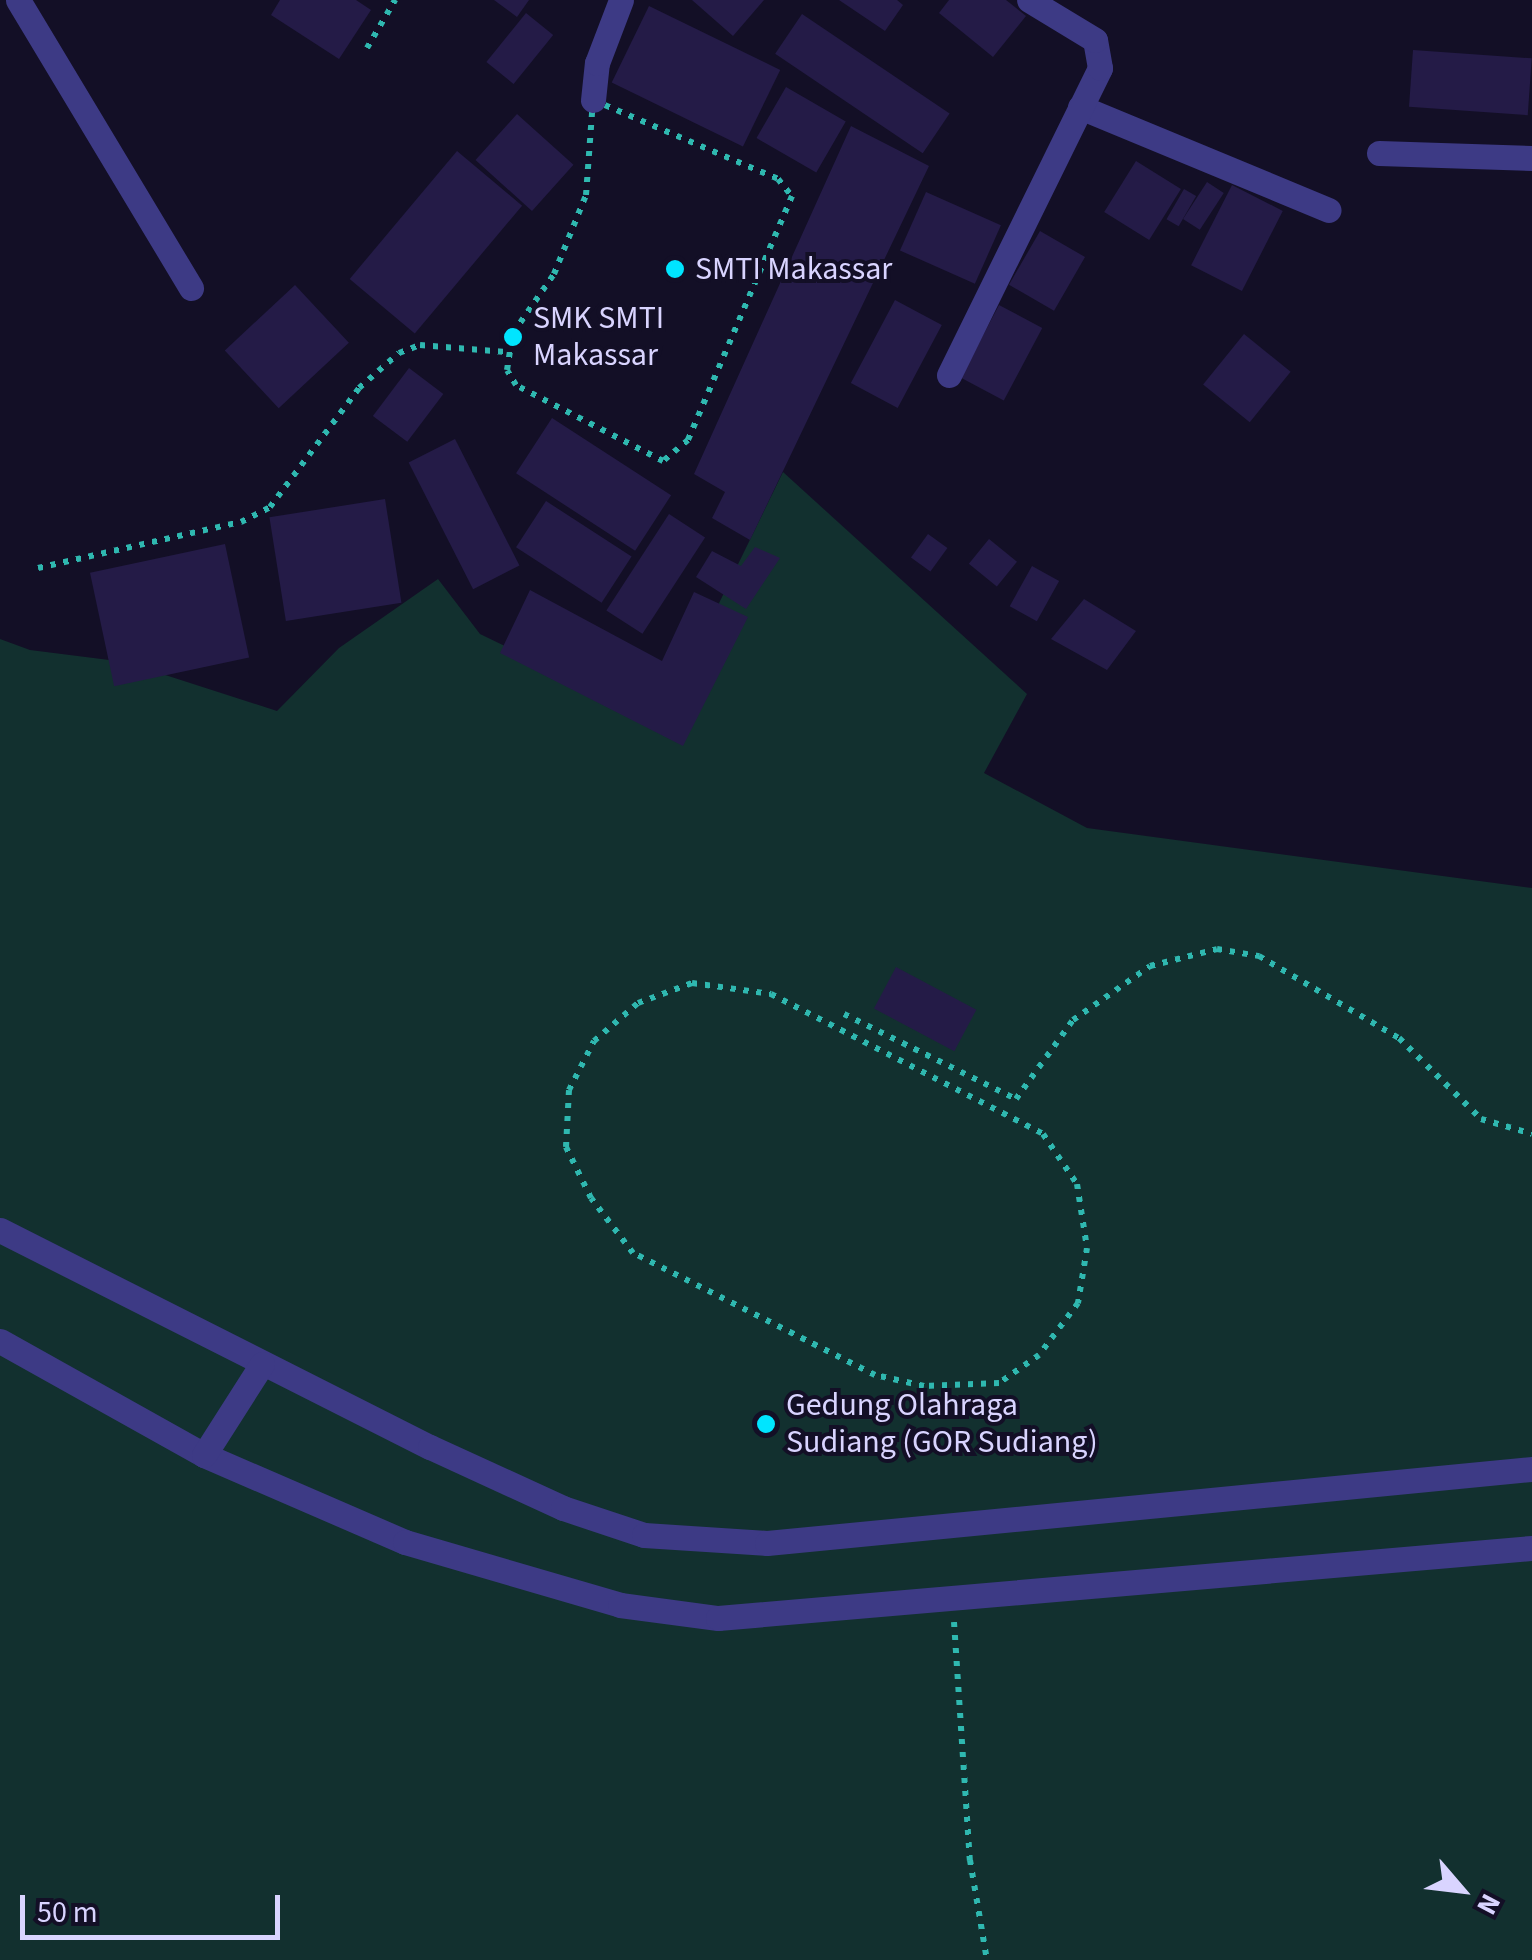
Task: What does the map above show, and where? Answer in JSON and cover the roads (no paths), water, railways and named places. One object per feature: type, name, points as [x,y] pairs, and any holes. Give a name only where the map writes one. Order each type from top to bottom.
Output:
[{"type":"street","points":[[18,0],[192,288]]},
{"type":"street","points":[[593,100],[598,63],[621,0]]},
{"type":"street","points":[[949,375],[1100,68],[1100,46],[1030,0]]},
{"type":"street","points":[[1080,108],[1330,210]]},
{"type":"street","points":[[1379,153],[1532,158]]},
{"type":"street","points":[[0,1230],[262,1364],[563,1508],[644,1535],[768,1543],[1532,1469]]},
{"type":"street","points":[[0,1341],[204,1455],[405,1542],[620,1605],[718,1618],[952,1601],[1532,1548]]},
{"type":"street","points":[[204,1455],[262,1364]]},
{"type":"place","name":"SMTI Makassar","points":[[675,269]]},
{"type":"place","name":"SMK SMTI Makassar","points":[[513,337]]},
{"type":"place","name":"Gedung Olahraga Sudiang (GOR Sudiang)","points":[[766,1424]]}]
